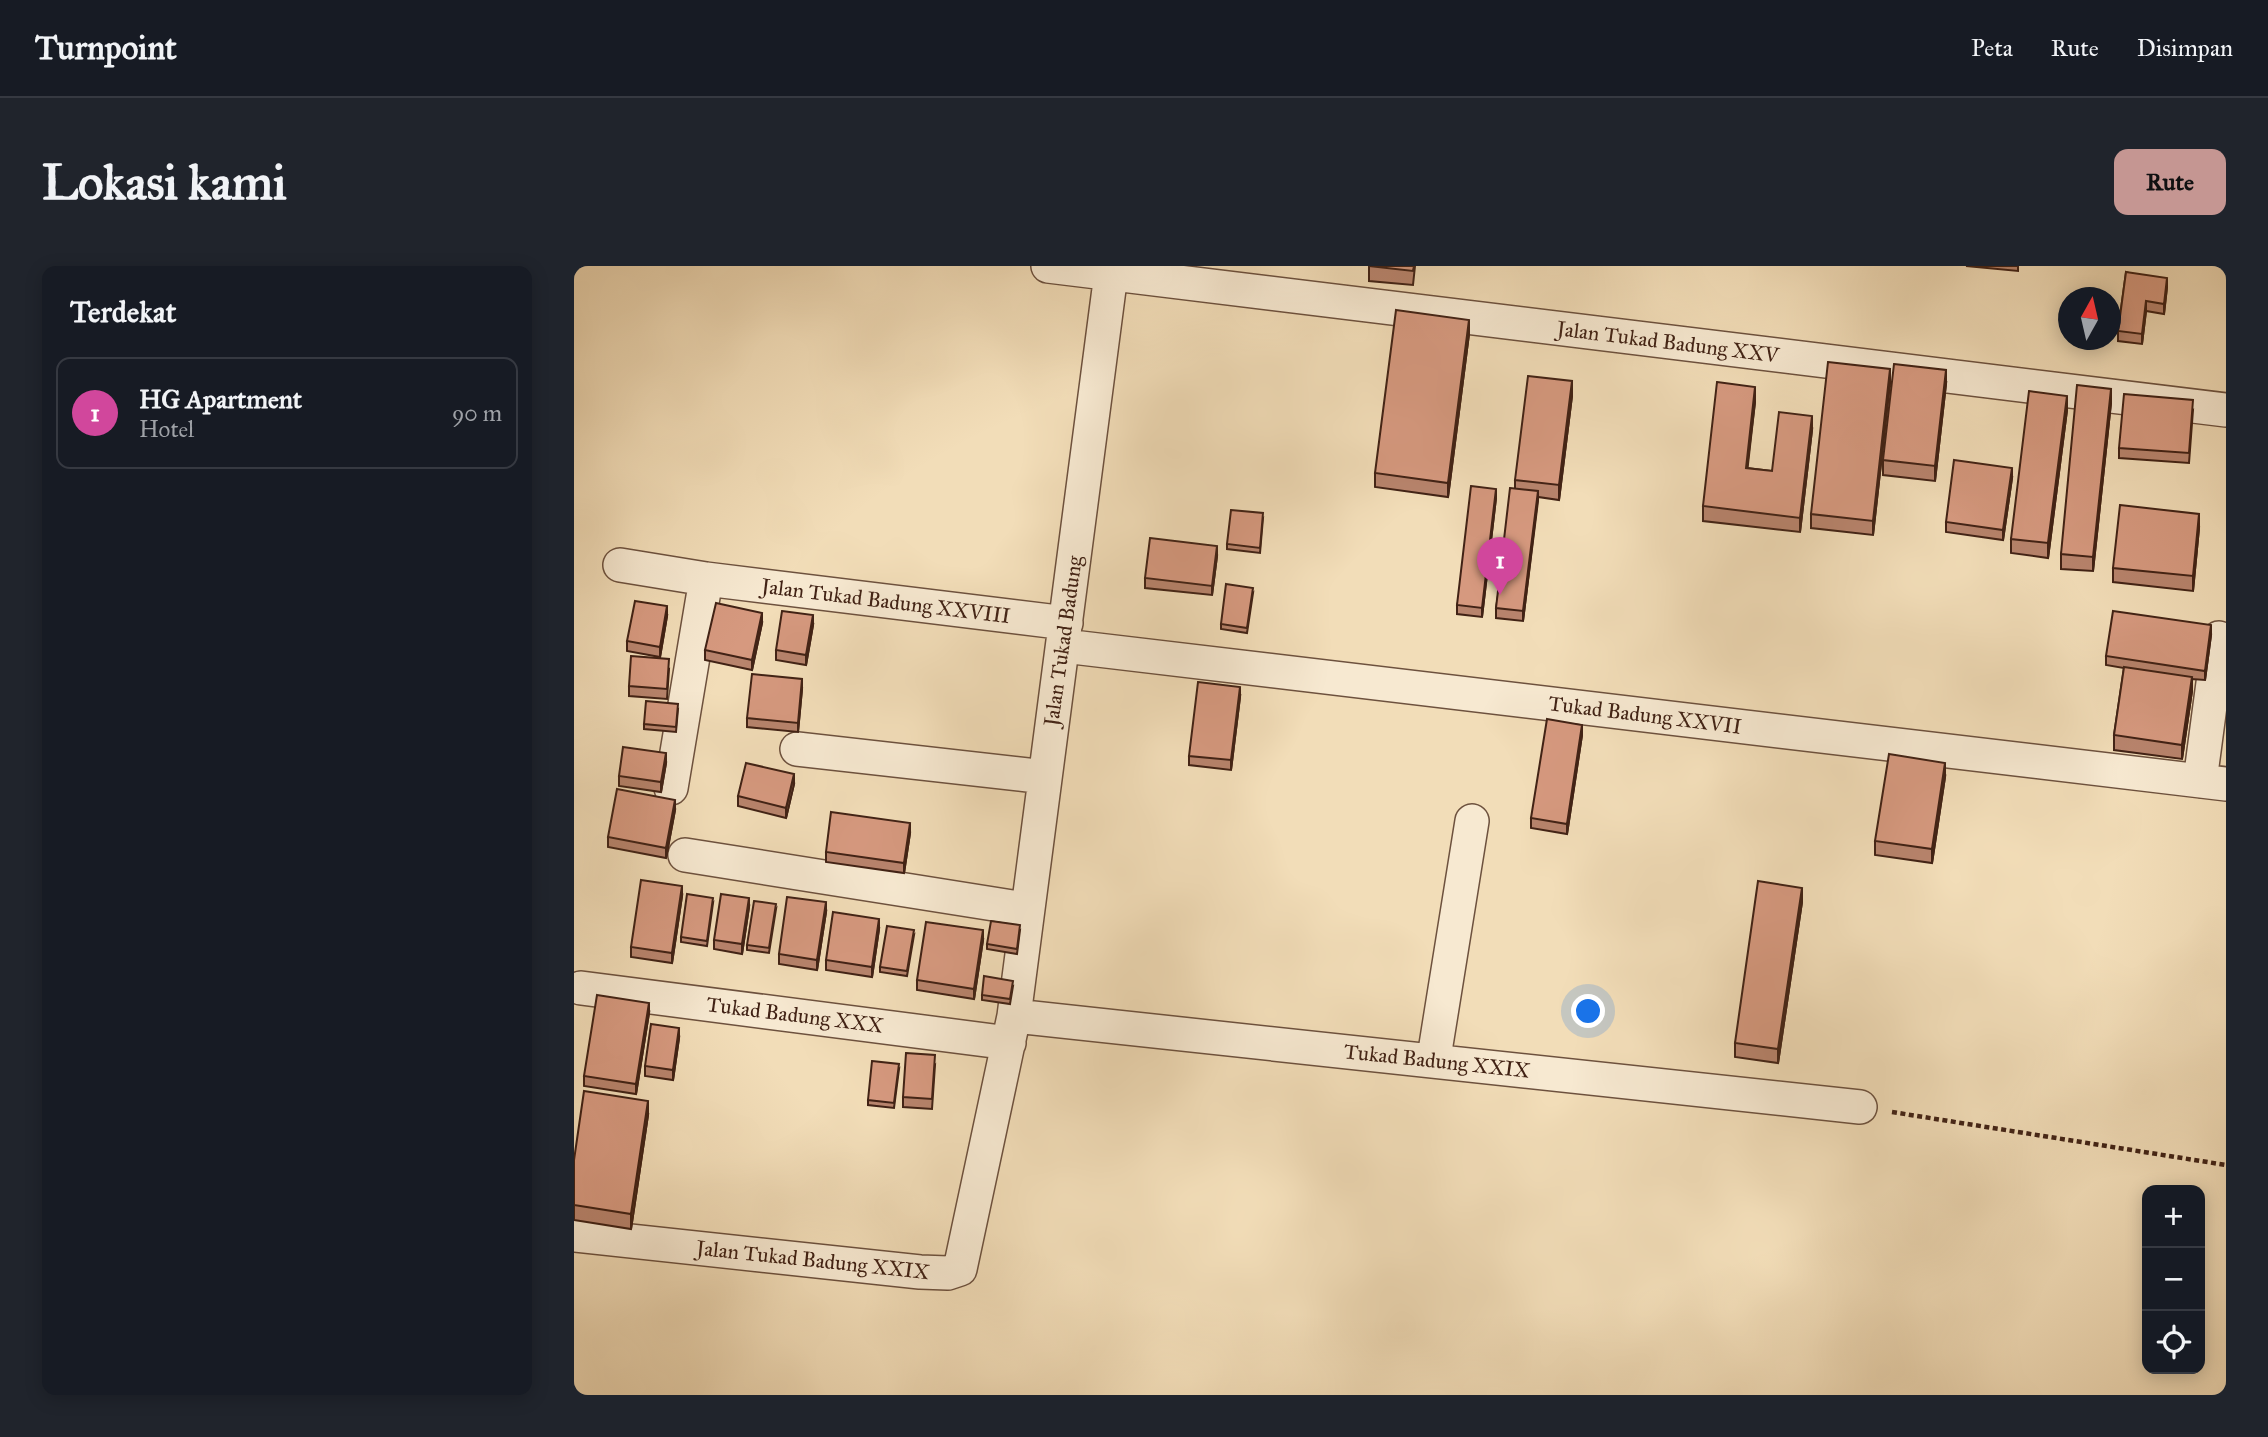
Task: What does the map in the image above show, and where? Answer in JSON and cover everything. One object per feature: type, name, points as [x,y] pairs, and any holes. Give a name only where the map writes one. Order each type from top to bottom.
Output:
[{"type":"street","name":"Jalan Tukad Badung XXV","points":[[1048,266],[1111,270],[2226,410]]},
{"type":"street","name":"Jalan Tukad Badung","points":[[1011,1030],[1111,270]]},
{"type":"street","name":"Jalan Tukad Badung XXVIII","points":[[620,565],[1065,635]]},
{"type":"street","points":[[671,788],[706,579]]},
{"type":"street","name":"Tukad Badung XXVII","points":[[1065,635],[2213,783]]},
{"type":"street","points":[[2213,783],[2219,638]]},
{"type":"street","points":[[797,749],[1045,777]]},
{"type":"street","points":[[1437,1061],[1436,1045],[1472,821]]},
{"type":"street","points":[[685,855],[1026,909]]},
{"type":"street","name":"Tukad Badung XXX","points":[[581,988],[1011,1030]]},
{"type":"street","name":"Tukad Badung XXIX","points":[[1011,1030],[1437,1061],[1860,1107]]},
{"type":"street","name":"Jalan Tukad Badung XXIX","points":[[574,1235],[920,1272],[957,1271],[963,1261],[1011,1030]]},
{"type":"path","points":[[1860,1107],[2226,1165]]},
{"type":"building","points":[[1369,266],[1414,266],[1413,271]]},
{"type":"building","points":[[2126,272],[2167,278],[2164,304],[2146,301],[2142,334],[2121,331]]},
{"type":"building","points":[[1396,310],[1469,320],[1448,483],[1375,473]]},
{"type":"building","points":[[1828,362],[1890,369],[1873,521],[1811,514]]},
{"type":"building","points":[[1894,364],[1946,370],[1935,466],[1883,460]]},
{"type":"building","points":[[1528,376],[1572,381],[1559,485],[1515,480]]},
{"type":"building","points":[[1717,382],[1755,387],[1746,468],[1772,471],[1779,412],[1812,416],[1800,518],[1703,506]]},
{"type":"building","points":[[2077,385],[2111,389],[2093,557],[2061,554]]},
{"type":"building","points":[[2029,391],[2067,396],[2048,543],[2011,539]]},
{"type":"building","points":[[2124,394],[2193,400],[2189,453],[2119,448]]},
{"type":"building","points":[[1954,460],[2012,468],[2003,530],[1946,522]]},
{"type":"building","points":[[1471,486],[1496,489],[1482,608],[1457,605]]},
{"type":"building","points":[[1510,488],[1538,491],[1523,611],[1496,608]]},
{"type":"building","points":[[2120,505],[2199,514],[2193,576],[2113,568]]},
{"type":"building","points":[[1231,510],[1263,513],[1260,548],[1227,544]]},
{"type":"building","points":[[1150,538],[1217,546],[1212,586],[1145,578]]},
{"type":"building","points":[[1226,584],[1253,588],[1247,628],[1221,624]]},
{"type":"building","points":[[635,601],[667,606],[660,647],[627,641]]},
{"type":"building","points":[[716,603],[762,613],[752,660],[705,650]]},
{"type":"building","points":[[782,611],[813,615],[806,655],[776,650]]},
{"type":"building","points":[[2113,611],[2211,625],[2205,671],[2106,656]]},
{"type":"building","points":[[631,656],[669,659],[667,689],[629,686]]},
{"type":"building","points":[[2124,667],[2192,677],[2182,745],[2114,735]]},
{"type":"building","points":[[752,674],[802,679],[798,723],[747,718]]},
{"type":"building","points":[[1198,682],[1240,687],[1231,760],[1189,756]]},
{"type":"building","points":[[646,701],[678,704],[676,727],[644,724]]},
{"type":"building","points":[[1547,719],[1582,725],[1567,824],[1531,818]]},
{"type":"building","points":[[623,747],[666,753],[661,782],[619,776]]},
{"type":"building","points":[[1889,754],[1945,763],[1932,849],[1875,841]]},
{"type":"building","points":[[746,763],[794,774],[786,808],[738,796]]},
{"type":"building","points":[[617,789],[675,800],[666,848],[608,837]]},
{"type":"building","points":[[831,812],[910,823],[904,863],[826,852]]},
{"type":"building","points":[[641,880],[682,886],[672,953],[631,947]]},
{"type":"building","points":[[1758,881],[1802,888],[1778,1049],[1735,1043]]},
{"type":"building","points":[[687,894],[713,898],[707,941],[681,937]]},
{"type":"building","points":[[721,894],[749,898],[742,944],[714,940]]},
{"type":"building","points":[[787,897],[826,902],[817,960],[779,954]]},
{"type":"building","points":[[754,901],[776,904],[769,948],[747,945]]},
{"type":"building","points":[[833,912],[879,919],[872,967],[826,960]]},
{"type":"building","points":[[991,921],[1020,925],[1017,949],[987,944]]},
{"type":"building","points":[[926,922],[983,930],[974,989],[917,980]]},
{"type":"building","points":[[887,926],[914,930],[907,971],[880,967]]},
{"type":"building","points":[[984,976],[1013,981],[1010,999],[982,995]]},
{"type":"building","points":[[597,995],[649,1003],[636,1084],[584,1076]]},
{"type":"building","points":[[651,1024],[679,1028],[673,1070],[645,1066]]},
{"type":"building","points":[[906,1053],[935,1055],[932,1099],[903,1097]]},
{"type":"building","points":[[872,1061],[899,1064],[894,1103],[868,1100]]},
{"type":"building","points":[[584,1091],[648,1101],[631,1214],[574,1205],[574,1160]]},
{"type":"place","name":"HG Apartment","points":[[1500,595]]}]
